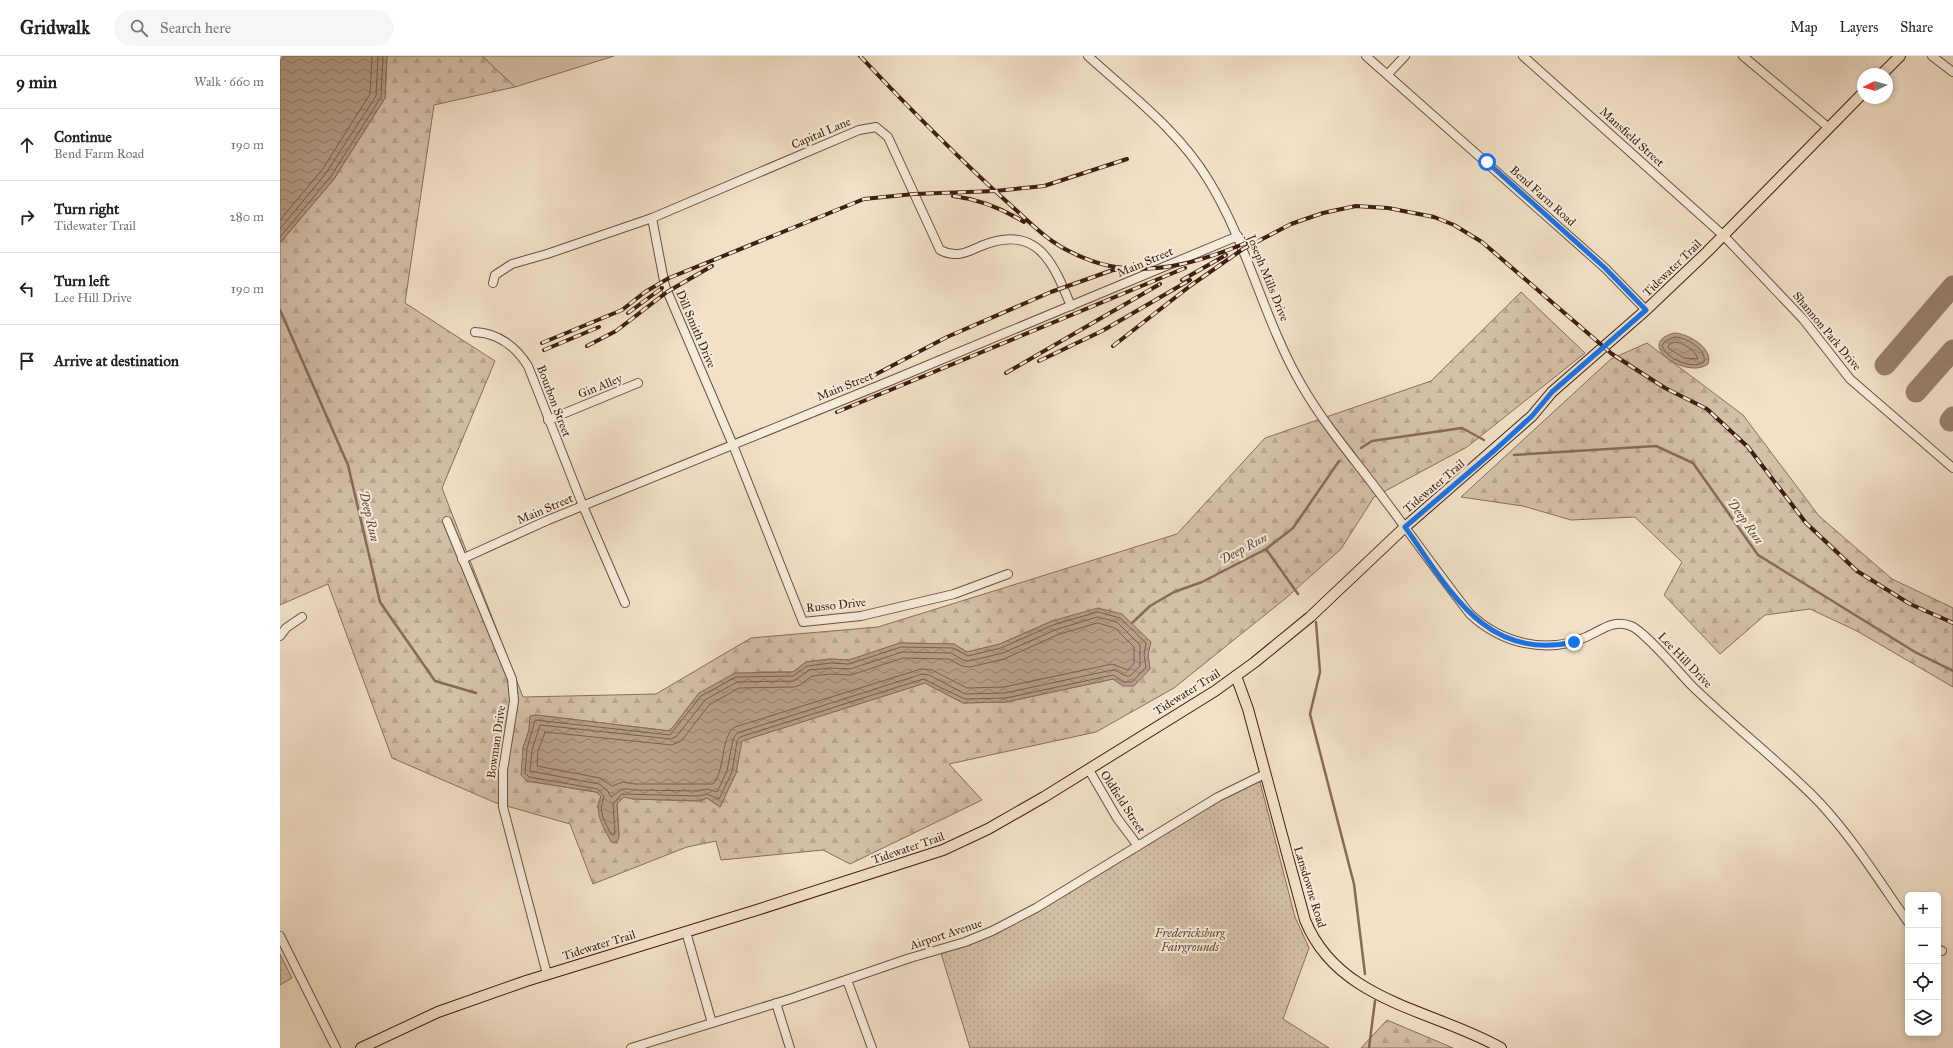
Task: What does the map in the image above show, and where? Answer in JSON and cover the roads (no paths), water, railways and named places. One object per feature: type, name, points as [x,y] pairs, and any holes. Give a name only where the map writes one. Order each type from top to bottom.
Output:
[{"type":"main road","points":[[1888,68],[1900,56]]},
{"type":"main road","name":"Tidewater Trail","points":[[361,1048],[438,1012],[547,974],[686,932],[943,850],[988,829],[1089,770],[1236,676],[1310,617],[1405,527],[1495,450],[1532,416],[1552,392],[1646,310],[1724,236],[1857,99]]},
{"type":"main road","name":"Lansdowne Road","points":[[1236,676],[1248,709],[1305,920],[1311,935],[1326,957],[1365,988],[1501,1048]]},
{"type":"street","name":"Joseph Mills Drive","points":[[1088,56],[1181,143],[1209,181],[1238,236],[1277,332],[1301,384],[1347,450],[1405,527]]},
{"type":"street","name":"Bend Farm Road","points":[[1366,56],[1605,268],[1646,310]]},
{"type":"street","points":[[1388,74],[1405,56]]},
{"type":"street","name":"Mansfield Street","points":[[1523,56],[1724,236]]},
{"type":"street","points":[[1743,56],[1829,128]]},
{"type":"street","points":[[1932,56],[1953,72]]},
{"type":"street","name":"Capital Lane","points":[[493,283],[495,275],[512,264],[548,254],[652,218],[859,130],[876,127],[888,137],[940,250],[954,255],[963,254],[994,241],[1010,239],[1026,243],[1041,251],[1050,261],[1061,278],[1071,306]]},
{"type":"street","name":"Dill Smith Drive","points":[[652,218],[663,281],[733,445]]},
{"type":"street","name":"Main Street","points":[[462,559],[583,506],[1238,236]]},
{"type":"street","name":"Shannon Park Drive","points":[[1724,236],[1803,319],[1850,379],[1953,468]]},
{"type":"street","name":"Bourbon Street","points":[[475,332],[489,334],[507,343],[522,357],[528,366],[583,506],[625,603]]},
{"type":"street","name":"Gin Alley","points":[[548,420],[638,383]]},
{"type":"street","name":"Russo Drive","points":[[733,445],[803,622],[861,616],[954,594],[1008,574]]},
{"type":"street","name":"Bowman Drive","points":[[447,521],[512,679],[514,701],[503,770],[503,808],[547,974]]},
{"type":"street","name":"Lee Hill Drive","points":[[1405,527],[1470,614],[1479,623],[1502,637],[1528,644],[1548,645],[1574,642],[1607,625],[1630,625],[1641,632],[1692,686],[1818,802],[1845,833],[1905,918]]},
{"type":"street","points":[[280,636],[286,628],[302,617]]},
{"type":"street","name":"Oldfield Street","points":[[1089,770],[1117,818],[1138,846]]},
{"type":"street","name":"Airport Avenue","points":[[630,1048],[776,1003],[992,932],[1036,908],[1236,787],[1265,774]]},
{"type":"street","points":[[686,932],[712,1023]]},
{"type":"street","points":[[280,936],[336,1048]]},
{"type":"street","points":[[847,980],[872,1048]]},
{"type":"street","points":[[776,1003],[790,1048]]},
{"type":"water","points":[[283,56],[387,56],[385,98],[334,179],[280,243],[280,62]]},
{"type":"water","points":[[1674,333],[1686,336],[1698,342],[1707,352],[1709,358],[1708,364],[1699,368],[1688,367],[1677,364],[1668,359],[1661,352],[1659,345],[1663,338]]},
{"type":"water","points":[[1098,608],[1122,614],[1151,642],[1148,655],[1150,669],[1134,686],[1123,686],[1113,679],[1006,702],[963,703],[925,683],[742,741],[736,773],[720,807],[707,798],[700,801],[633,799],[624,797],[617,804],[619,836],[617,843],[611,842],[602,825],[598,809],[601,796],[596,792],[527,781],[521,775],[523,748],[529,730],[530,716],[536,715],[670,731],[699,693],[735,673],[793,672],[806,662],[830,659],[849,660],[900,643],[954,644],[967,652],[1000,644],[1052,621]]},
{"type":"waterway","name":"Deep Run","points":[[280,310],[348,465],[380,602],[435,681],[476,693]]},
{"type":"waterway","name":"Deep Run","points":[[1361,448],[1372,441],[1462,428],[1484,440]]},
{"type":"waterway","name":"Deep Run","points":[[1514,455],[1656,446],[1693,463],[1758,555],[1915,652],[1953,671]]},
{"type":"waterway","name":"Deep Run","points":[[1132,623],[1150,606],[1174,592],[1202,582],[1266,549],[1293,528],[1339,461]]},
{"type":"waterway","points":[[1266,549],[1298,594]]},
{"type":"waterway","points":[[1316,622],[1320,672],[1310,714],[1354,884],[1365,974]]},
{"type":"waterway","points":[[1369,1048],[1375,1001]]},
{"type":"railway","points":[[860,56],[895,93],[987,184],[1040,232],[1074,254],[1108,266],[1149,269],[1198,260],[1246,243]]},
{"type":"railway","points":[[542,343],[622,310],[645,292],[669,278],[864,199],[914,194],[995,191],[1044,186],[1127,159]]},
{"type":"railway","points":[[953,196],[990,205],[1024,222]]},
{"type":"railway","points":[[1113,346],[1190,286],[1243,249],[1291,224],[1323,213],[1356,206],[1388,208],[1434,217],[1454,225],[1482,242],[1612,354],[1665,388],[1707,409],[1748,447],[1806,523],[1857,571],[1910,604],[1953,623]]},
{"type":"railway","points":[[1182,280],[1226,255]]},
{"type":"railway","points":[[587,346],[616,331],[667,292],[712,266]]},
{"type":"railway","points":[[837,412],[1185,268]]},
{"type":"railway","points":[[825,396],[863,381],[947,337],[1051,292],[1113,270],[1121,270]]},
{"type":"railway","points":[[1039,361],[1102,331],[1190,280]]},
{"type":"railway","points":[[1006,373],[1160,284]]},
{"type":"railway","points":[[628,313],[662,288]]},
{"type":"railway","points":[[544,350],[599,327]]},
{"type":"park label","name":"Fredericksburg Fairgrounds","points":[[1190,940]]}]
